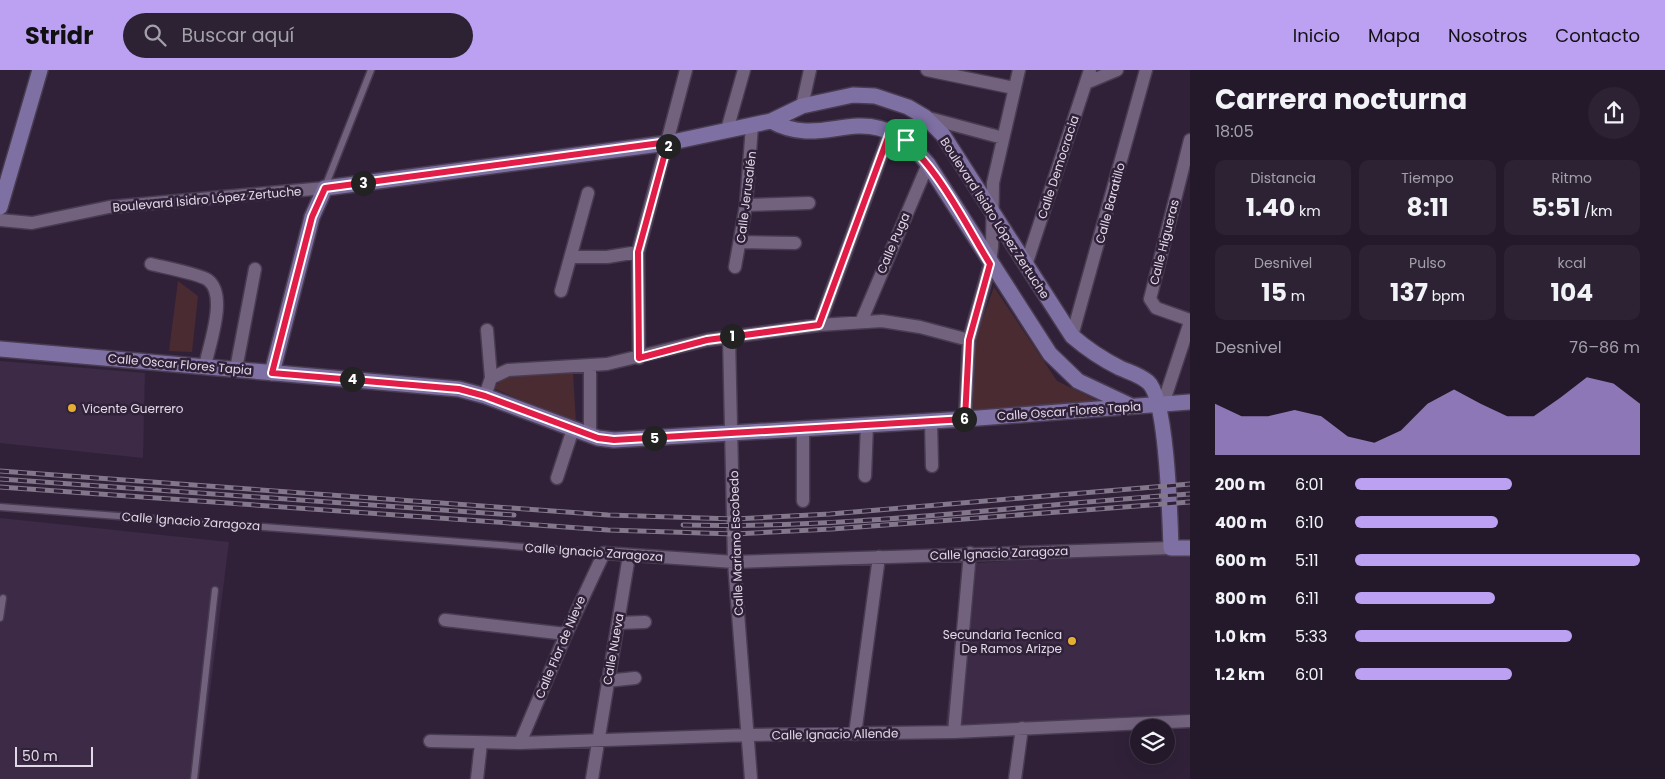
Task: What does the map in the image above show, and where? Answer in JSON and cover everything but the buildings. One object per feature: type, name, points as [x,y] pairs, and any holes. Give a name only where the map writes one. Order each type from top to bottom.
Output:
[{"type":"street","points":[[0,207],[40,70]]},
{"type":"street","points":[[639,358],[638,252],[686,70]]},
{"type":"street","points":[[727,130],[744,70]]},
{"type":"street","points":[[802,106],[810,70]]},
{"type":"street","points":[[928,70],[1014,88]]},
{"type":"street","points":[[965,419],[969,340],[990,264],[993,234],[993,183],[1019,70]]},
{"type":"street","name":"Calle Democracia","points":[[1026,265],[1090,70]]},
{"type":"street","points":[[1086,83],[1117,70]]},
{"type":"street","name":"Calle Baratillo","points":[[1072,336],[1146,70]]},
{"type":"street","name":"Boulevard Isidro López Zertuche","points":[[0,220],[32,224],[109,208],[325,188],[668,142],[772,121],[802,106],[853,95],[875,96],[908,108],[925,117],[952,148],[1072,336],[1094,354],[1146,381],[1154,390],[1161,405],[1168,475],[1171,548]]},
{"type":"street","points":[[925,117],[1003,138]]},
{"type":"street","points":[[772,121],[798,131],[862,125],[890,132],[910,144],[928,164],[990,264],[1041,341],[1069,374],[1090,388],[1132,406]]},
{"type":"street","name":"Calle Jerusalén","points":[[735,267],[741,242],[746,205],[752,126]]},
{"type":"street","points":[[819,325],[890,132]]},
{"type":"street","name":"Calle Higueras","points":[[1190,140],[1150,294],[1150,299],[1156,308],[1190,321]]},
{"type":"street","name":"Calle Puga","points":[[861,322],[928,164]]},
{"type":"street","points":[[272,373],[312,217],[325,188]]},
{"type":"street","points":[[561,290],[588,193]]},
{"type":"street","points":[[746,205],[809,203]]},
{"type":"street","points":[[741,242],[795,244]]},
{"type":"street","points":[[571,257],[607,257],[638,252]]},
{"type":"street","points":[[152,264],[207,279],[215,289],[218,302],[204,366]]},
{"type":"street","points":[[236,369],[255,269]]},
{"type":"street","points":[[1161,405],[1190,321]]},
{"type":"street","points":[[491,378],[508,370],[590,365],[639,358],[682,346],[729,337],[819,325],[861,322],[900,323],[969,340]]},
{"type":"street","points":[[485,396],[491,378],[487,330]]},
{"type":"street","name":"Calle Mariano Escobedo","points":[[729,337],[733,431],[734,562],[751,779]]},
{"type":"street","name":"Calle Oscar Flores Tapia","points":[[0,349],[459,389],[485,396],[606,440],[733,431],[965,419],[1190,402]]},
{"type":"street","points":[[590,365],[590,435]]},
{"type":"street","points":[[930,421],[932,466]]},
{"type":"street","points":[[865,476],[867,424]]},
{"type":"street","points":[[803,428],[803,501]]},
{"type":"street","points":[[557,478],[574,429]]},
{"type":"street","name":"Calle Ignacio Zaragoza","points":[[604,553],[734,562],[970,553],[1190,548]]},
{"type":"street","name":"Calle Flor de Nieve","points":[[520,743],[566,634],[604,553]]},
{"type":"street","points":[[954,732],[970,553]]},
{"type":"street","name":"Calle Nueva","points":[[592,779],[629,556]]},
{"type":"street","points":[[855,734],[879,557]]},
{"type":"street","points":[[445,620],[566,634]]},
{"type":"street","points":[[618,623],[645,622]]},
{"type":"street","points":[[607,682],[635,678]]},
{"type":"street","name":"Calle Ignacio Allende","points":[[430,741],[520,743],[749,735],[954,732],[1190,721]]},
{"type":"street","points":[[1015,779],[1022,728]]},
{"type":"street","points":[[477,779],[481,743]]},
{"type":"lane","points":[[325,188],[371,70]]},
{"type":"lane","name":"Calle Ignacio Zaragoza","points":[[0,507],[604,553]]},
{"type":"lane","points":[[194,779],[215,590]]},
{"type":"lane","points":[[0,618],[3,598]]},
{"type":"shaded area","points":[[178,281],[198,296],[192,352],[169,351]]},
{"type":"shaded area","points":[[994,287],[1057,381],[1102,403],[973,411],[976,337]]},
{"type":"shaded area","name":"Vicente Guerrero","points":[[0,361],[145,373],[143,458],[0,443]]},
{"type":"shaded area","points":[[573,373],[576,424],[493,388],[506,376]]},
{"type":"shaded area","points":[[0,518],[229,542],[199,779],[0,779]]},
{"type":"shaded area","name":"Secundaria Tecnica De Ramos Arizpe","points":[[1190,549],[1190,719],[1130,719],[1130,722],[945,731],[963,564]]},
{"type":"railway","points":[[0,471],[608,515],[734,519],[830,514],[1190,484]]},
{"type":"railway","points":[[0,479],[514,515]]},
{"type":"railway","points":[[0,487],[608,530],[734,534],[832,529],[1190,502]]},
{"type":"railway","points":[[683,525],[746,525],[873,520],[1190,494]]},
{"type":"place","name":"Vicente Guerrero","points":[[72,408]]},
{"type":"place","name":"Secundaria Tecnica De Ramos Arizpe","points":[[1072,641]]},
{"type":"route","points":[[890,132],[906,140],[928,164],[990,264],[973,318],[969,340],[965,419],[733,431],[606,440],[485,396],[459,389],[272,373],[312,217],[316,204],[325,188],[534,162],[668,142],[638,252],[639,358],[707,340],[819,325],[890,132]]}]
